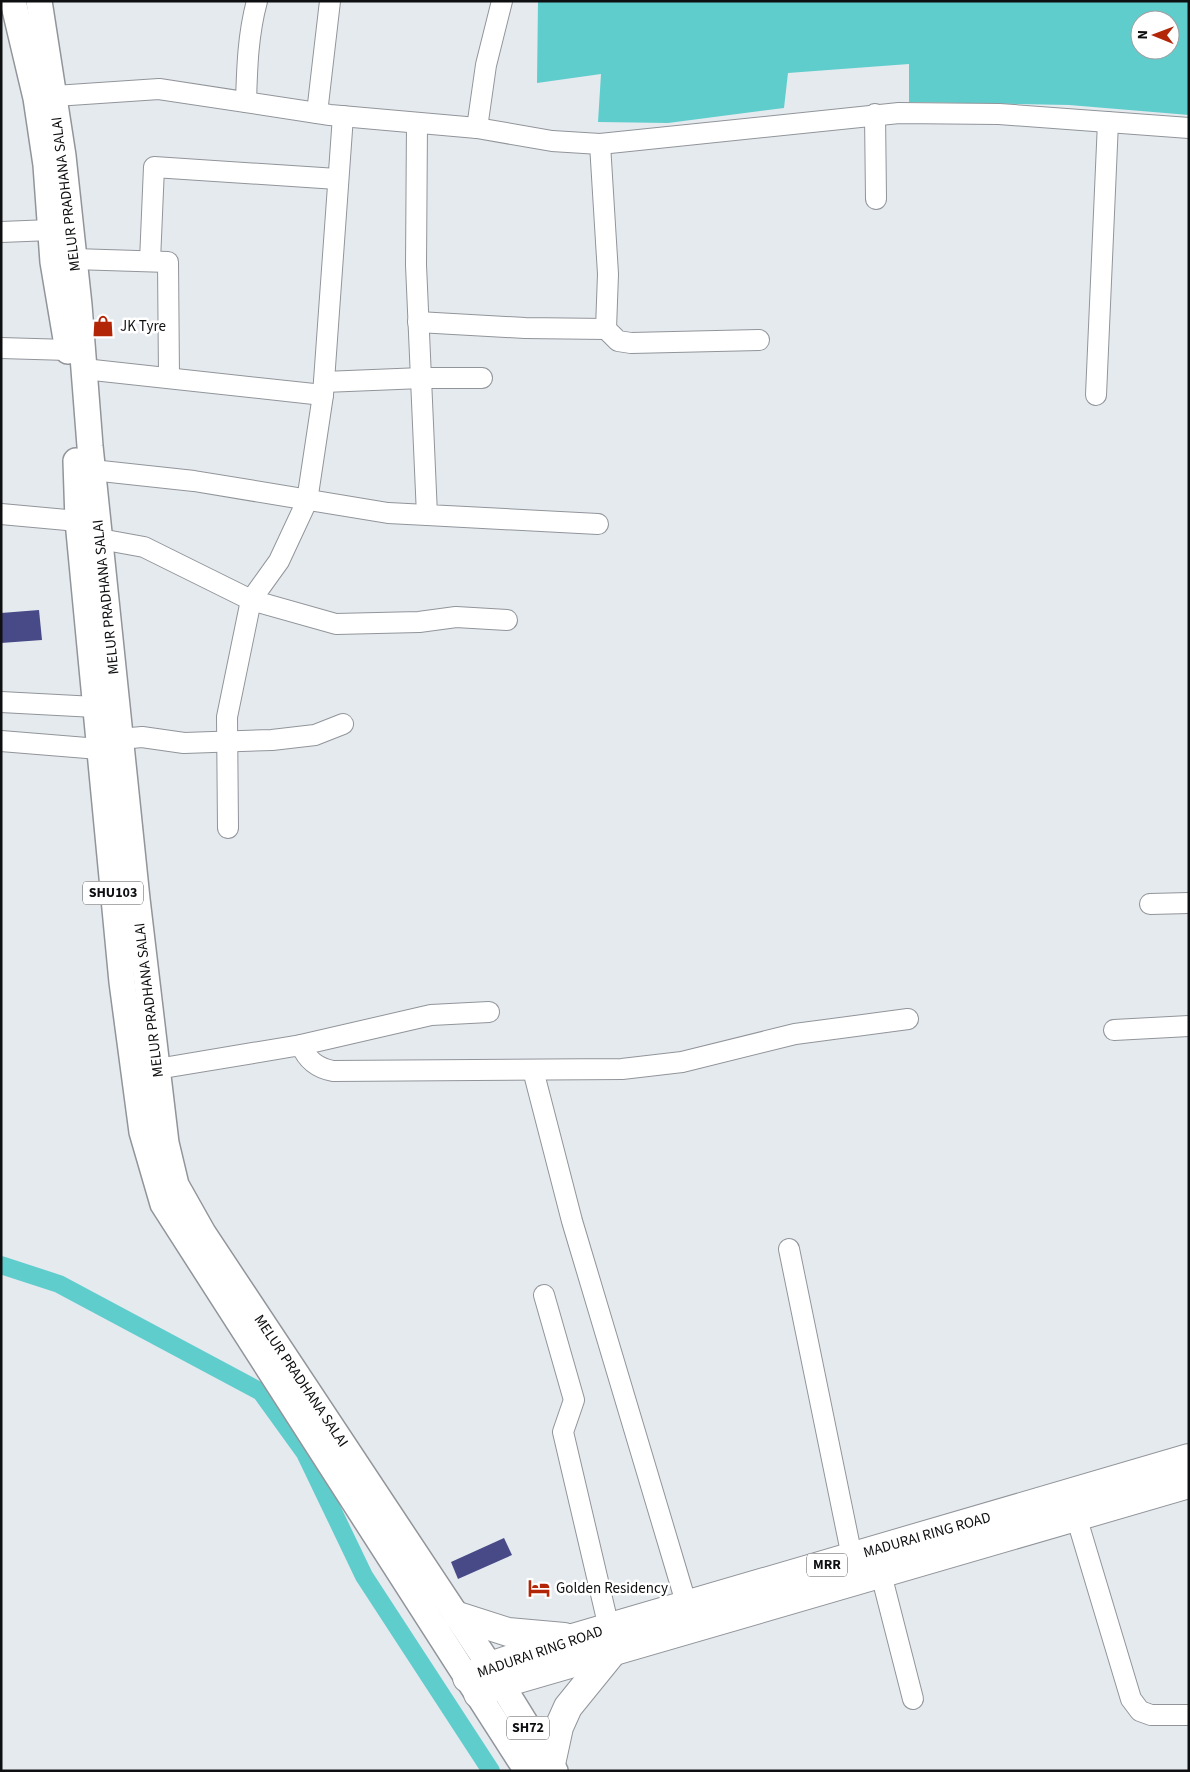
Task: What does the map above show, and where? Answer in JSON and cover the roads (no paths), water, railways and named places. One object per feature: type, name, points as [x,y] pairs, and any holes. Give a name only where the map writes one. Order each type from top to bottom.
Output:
[{"type":"highway","name":"MADURAI RING ROAD","points":[[484,1681],[574,1638],[610,1641],[687,1606],[1189,1458]]},
{"type":"highway","name":"MADURAI RING ROAD","points":[[484,1681],[610,1641],[881,1574],[1189,1484]]},
{"type":"highway","points":[[458,1616],[508,1632],[574,1638]]},
{"type":"highway","points":[[544,1768],[568,1707],[610,1641]]},
{"type":"main road","name":"MELUR PRADHANA SALAI","points":[[14,1],[45,97],[74,259],[92,470],[100,539],[122,982],[142,1132],[163,1204],[544,1768]]},
{"type":"main road","name":"MELUR PRADHANA SALAI","points":[[40,1],[46,165],[53,262],[68,350],[78,521],[95,707],[110,744],[166,1143],[176,1185],[203,1233],[458,1616],[484,1681]]},
{"type":"street","points":[[246,102],[252,18],[257,1]]},
{"type":"street","points":[[317,113],[330,1]]},
{"type":"street","points":[[477,128],[486,65],[502,1]]},
{"type":"street","points":[[45,97],[159,89],[317,113],[477,128],[552,141],[600,144],[875,114],[999,114],[1189,128]]},
{"type":"street","points":[[875,114],[876,199]]},
{"type":"street","points":[[228,828],[227,717],[251,600],[279,561],[307,501],[324,389],[343,116]]},
{"type":"street","points":[[1096,394],[1108,122]]},
{"type":"street","points":[[417,123],[418,322],[427,515]]},
{"type":"street","points":[[600,144],[608,274],[606,329]]},
{"type":"street","points":[[150,261],[154,167],[338,179]]},
{"type":"street","points":[[1,232],[51,230]]},
{"type":"street","points":[[74,259],[168,262],[169,377]]},
{"type":"street","points":[[418,322],[525,328],[606,329],[618,341],[632,344],[759,340]]},
{"type":"street","points":[[1,348],[68,350]]},
{"type":"street","points":[[84,369],[324,389],[422,378],[482,378]]},
{"type":"street","points":[[92,470],[194,481],[388,513],[598,524]]},
{"type":"street","points":[[1,514],[78,521]]},
{"type":"street","points":[[100,539],[144,547],[251,600],[336,624],[418,622],[456,618],[506,620]]},
{"type":"street","points":[[1,702],[95,707]]},
{"type":"street","points":[[1,741],[110,744],[142,737],[184,743],[227,740],[272,740],[315,735],[344,724]]},
{"type":"street","points":[[1150,904],[1189,903]]},
{"type":"street","points":[[157,1069],[301,1045],[431,1015],[489,1012]]},
{"type":"street","points":[[301,1045],[306,1058],[324,1070],[333,1071],[622,1069],[682,1062],[795,1034],[908,1019]]},
{"type":"street","points":[[1114,1030],[1189,1026]]},
{"type":"street","points":[[533,1070],[572,1221],[687,1606]]},
{"type":"street","points":[[790,1249],[852,1557]]},
{"type":"street","points":[[544,1296],[574,1400],[563,1432],[610,1641]]},
{"type":"street","points":[[1076,1516],[1130,1699],[1140,1711],[1151,1715],[1189,1715]]},
{"type":"street","points":[[881,1574],[913,1699]]},
{"type":"water","points":[[538,1],[1189,1],[1189,115],[1069,105],[909,102],[909,64],[788,73],[784,108],[668,123],[598,122],[601,74],[537,83]]},
{"type":"waterway","points":[[1,1265],[59,1284],[261,1392],[305,1453],[364,1576],[491,1771]]},
{"type":"place","name":"JK Tyre","points":[[103,326]]},
{"type":"place","name":"Golden Residency","points":[[539,1588]]}]
